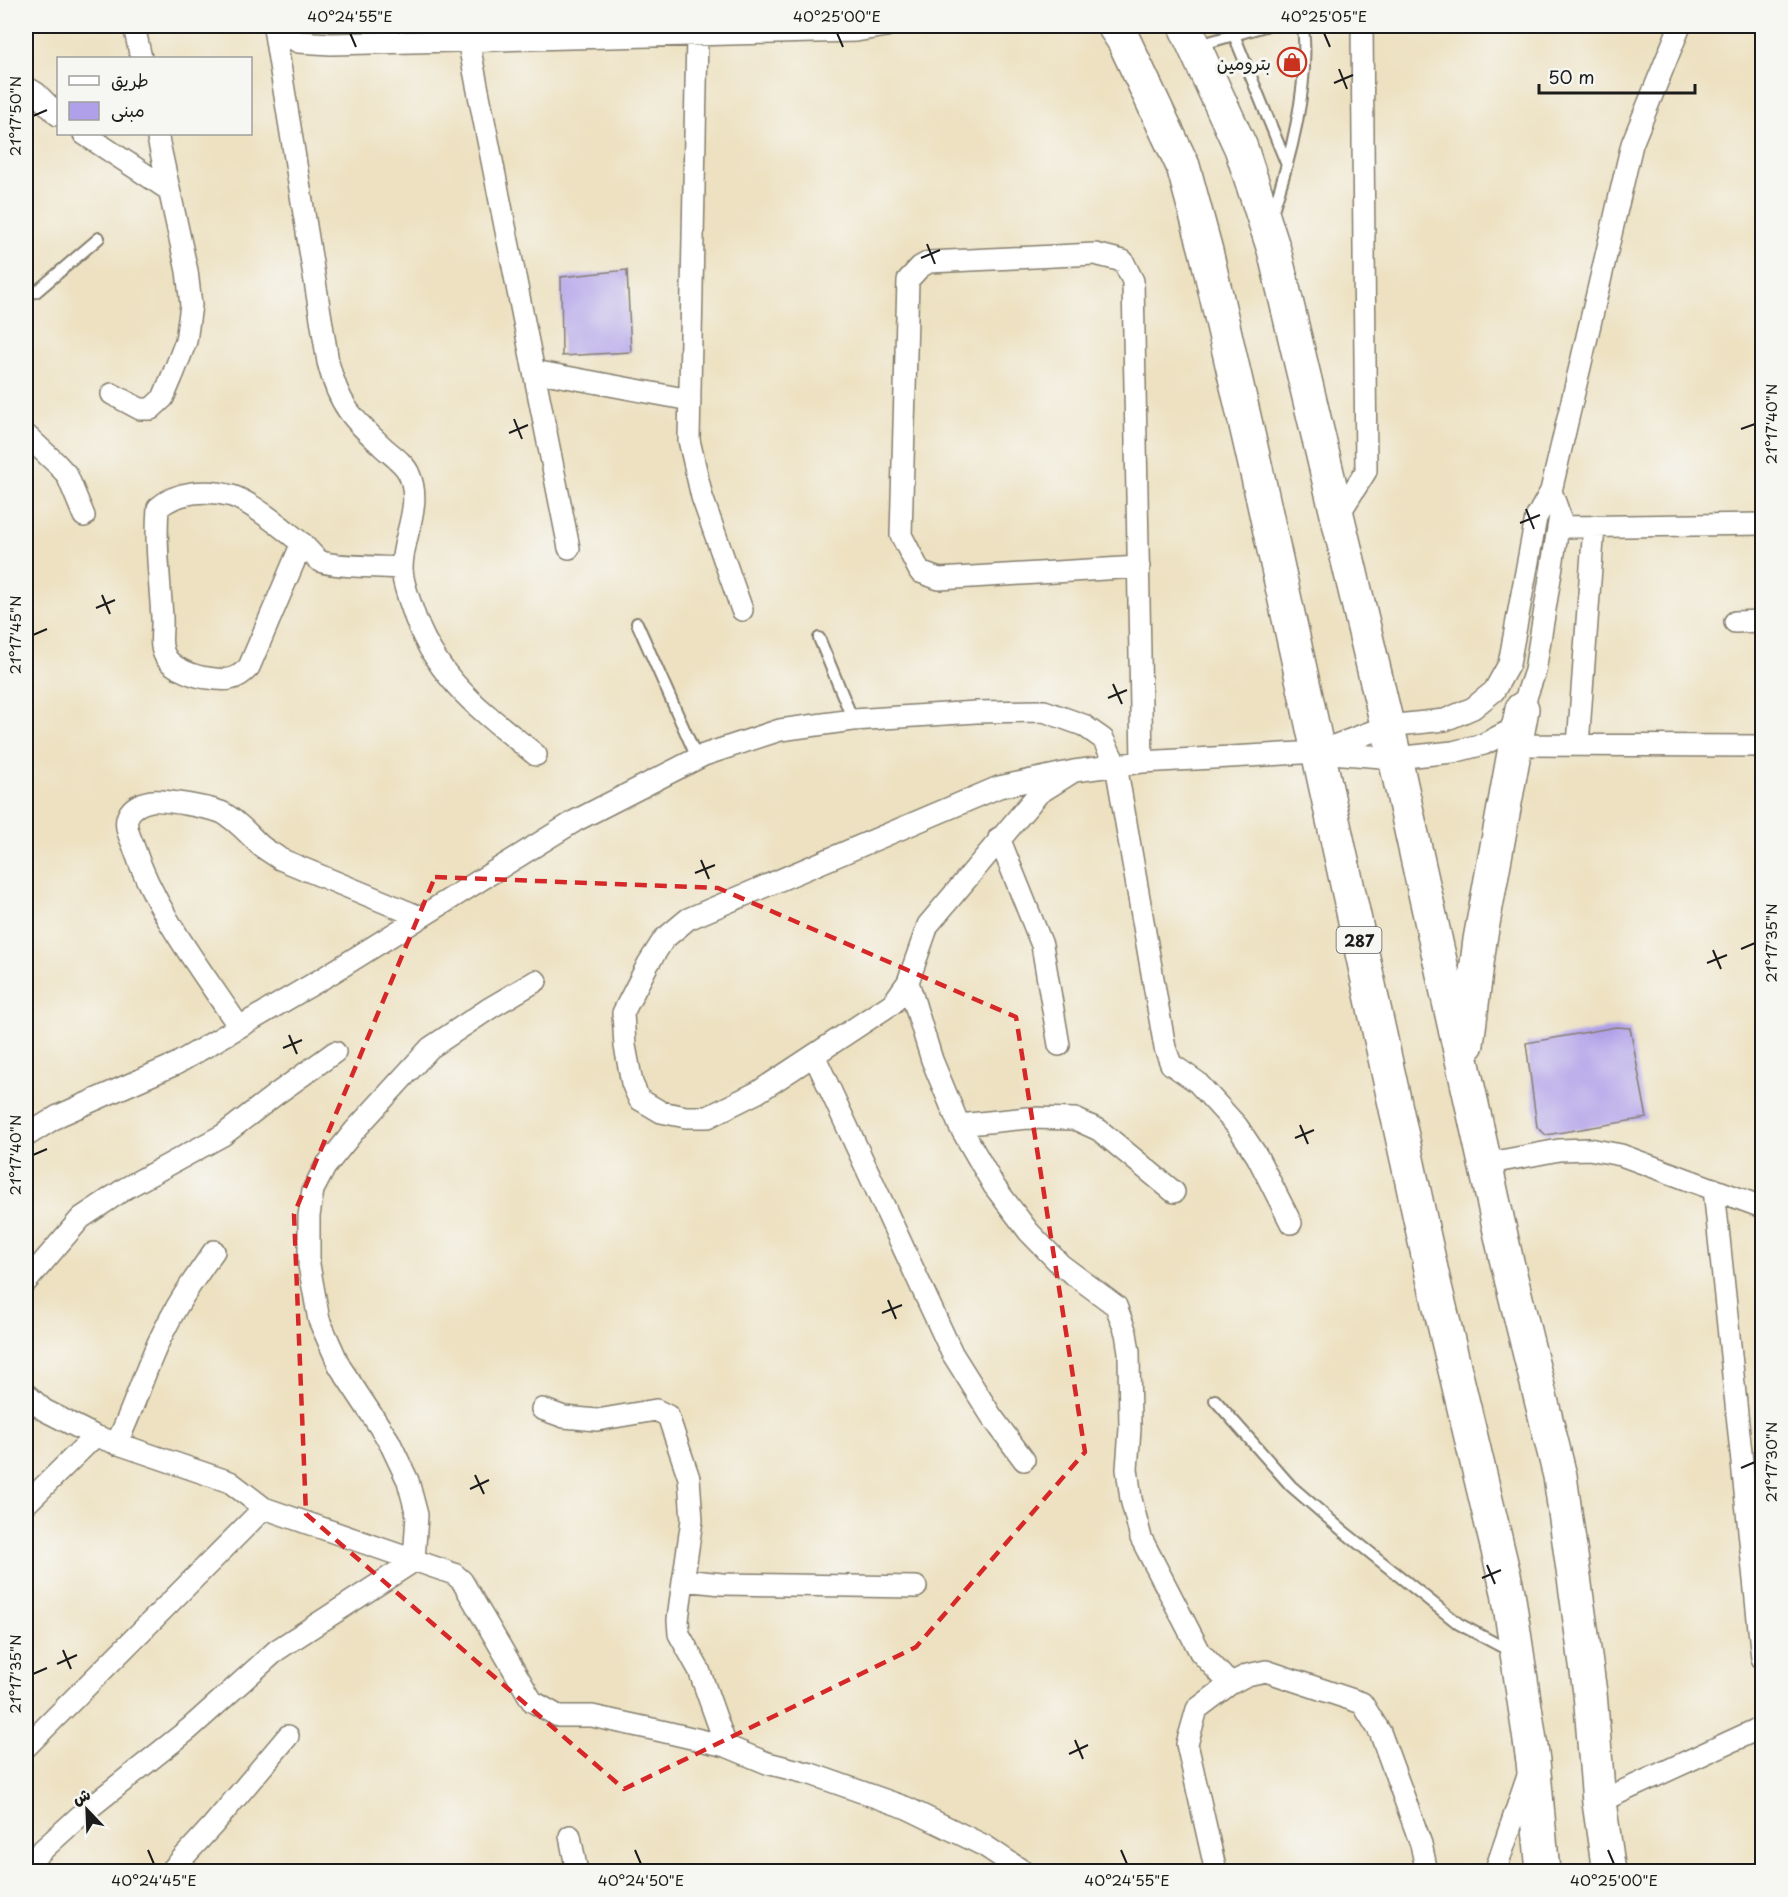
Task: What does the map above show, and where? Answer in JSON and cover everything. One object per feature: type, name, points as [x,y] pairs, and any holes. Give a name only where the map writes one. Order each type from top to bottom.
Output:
[{"type":"main road","name":"287","points":[[1114,26],[1124,41],[1183,166],[1206,250],[1433,1278],[1508,1592],[1533,1761],[1543,1872]]},
{"type":"main road","points":[[1189,36],[1241,148],[1269,234],[1395,758],[1485,1164],[1560,1476],[1590,1693],[1599,1802],[1609,1872]]},
{"type":"main road","points":[[1464,1069],[1480,940],[1522,709]]},
{"type":"street","points":[[134,26],[141,57]]},
{"type":"street","points":[[273,27],[298,42],[331,44],[856,31],[886,26]]},
{"type":"street","points":[[1337,517],[1366,471],[1362,26]]},
{"type":"street","points":[[1318,752],[1387,726],[1445,720],[1473,708],[1494,691],[1509,664],[1536,518],[1551,491],[1632,144],[1680,26]]},
{"type":"street","points":[[273,27],[333,385],[340,400],[358,423],[409,473],[414,490],[414,502],[402,568],[407,595],[416,621],[441,667],[471,702],[536,755]]},
{"type":"street","points":[[697,35],[689,440],[702,496],[742,610]]},
{"type":"street","points":[[468,40],[569,548]]},
{"type":"street","points":[[26,87],[36,93],[57,114]]},
{"type":"street","points":[[86,135],[169,190]]},
{"type":"street","points":[[112,394],[140,409],[151,409],[163,398],[186,341],[191,305],[187,271],[157,135]]},
{"type":"street","points":[[1138,567],[939,579],[920,572],[901,535],[908,280],[920,267],[929,262],[1095,254],[1123,261],[1134,281],[1142,762]]},
{"type":"street","points":[[534,371],[690,400]]},
{"type":"street","points":[[26,435],[67,475],[84,516]]},
{"type":"street","points":[[1074,771],[1039,793],[928,925],[908,982],[893,1003],[758,1092],[708,1117],[686,1117],[661,1112],[639,1099],[632,1083],[625,1046],[623,1013],[643,973],[664,939],[688,919],[999,787],[1074,771],[1142,762],[1318,752],[1395,758],[1453,752],[1484,744],[1509,731],[1522,709],[1534,671],[1560,516],[1551,491]]},
{"type":"street","points":[[302,543],[249,667],[242,675],[229,681],[200,677],[181,669],[167,659],[162,646],[158,508],[167,500],[182,494],[210,493],[233,496],[256,509],[302,543],[320,561],[402,568]]},
{"type":"street","points":[[1558,527],[1762,525]]},
{"type":"street","points":[[1578,745],[1594,526]]},
{"type":"street","points":[[1735,622],[1762,621]]},
{"type":"street","points":[[26,1136],[58,1116],[176,1064],[325,977],[575,821],[697,758],[780,730],[853,720],[976,712],[1044,711],[1083,725],[1104,739],[1116,765],[1165,1048],[1171,1064],[1197,1082],[1238,1126],[1257,1155],[1291,1223]]},
{"type":"street","points":[[1515,745],[1762,746]]},
{"type":"street","points":[[238,1028],[170,922],[140,866],[127,828],[127,818],[141,802],[159,799],[221,812],[245,828],[261,846],[280,859],[420,917]]},
{"type":"street","points":[[999,838],[1042,945],[1059,1045]]},
{"type":"street","points":[[414,1561],[417,1515],[408,1480],[389,1441],[340,1368],[319,1320],[309,1265],[309,1216],[313,1190],[326,1167],[355,1131],[430,1048],[489,1008],[536,981]]},
{"type":"street","points":[[908,982],[932,1060],[959,1125],[994,1186],[1029,1232],[1062,1265],[1116,1306],[1126,1333],[1129,1352],[1130,1428],[1127,1469],[1131,1499],[1142,1538],[1200,1652],[1230,1684]]},
{"type":"street","points":[[26,1282],[81,1218],[126,1188],[223,1135],[335,1052]]},
{"type":"street","points":[[814,1055],[952,1353],[992,1417],[1024,1460]]},
{"type":"street","points":[[959,1125],[1028,1118],[1075,1119],[1099,1130],[1174,1191]]},
{"type":"street","points":[[1485,1164],[1559,1150],[1589,1149],[1621,1155],[1762,1207]]},
{"type":"street","points":[[1714,1189],[1762,1658]]},
{"type":"street","points":[[116,1444],[130,1417],[145,1373],[166,1326],[213,1251]]},
{"type":"street","points":[[26,1394],[44,1410],[95,1436],[230,1482],[264,1508],[454,1574],[462,1581],[532,1701],[558,1716],[592,1716],[726,1746],[767,1763],[811,1774],[907,1808],[985,1846],[1024,1872]]},
{"type":"street","points":[[542,1409],[564,1417],[597,1420],[656,1410],[668,1416],[689,1478],[692,1520],[678,1620],[679,1634],[699,1670],[726,1746]]},
{"type":"street","points":[[26,1504],[95,1436]]},
{"type":"street","points":[[26,1747],[264,1508]]},
{"type":"street","points":[[26,1865],[83,1813],[189,1729],[277,1650],[414,1561]]},
{"type":"street","points":[[683,1580],[722,1584],[916,1587]]},
{"type":"street","points":[[1216,1872],[1187,1744],[1197,1709],[1230,1684],[1247,1675],[1266,1671],[1362,1702],[1380,1732],[1421,1844],[1427,1872]]},
{"type":"street","points":[[1599,1802],[1762,1727]]},
{"type":"street","points":[[170,1872],[288,1736]]},
{"type":"street","points":[[1495,1872],[1533,1761]]},
{"type":"street","points":[[570,1836],[578,1872]]},
{"type":"lane","points":[[1189,36],[1234,35],[1265,26]]},
{"type":"lane","points":[[1269,234],[1271,215],[1287,165],[1305,65],[1303,27],[1298,26]]},
{"type":"lane","points":[[1234,35],[1287,165]]},
{"type":"lane","points":[[26,294],[36,292],[99,238]]},
{"type":"lane","points":[[637,623],[697,758]]},
{"type":"lane","points":[[819,638],[853,720]]},
{"type":"lane","points":[[1215,1400],[1291,1486],[1343,1531],[1459,1624],[1517,1654]]},
{"type":"highlighted area","points":[[435,877],[718,888],[1016,1017],[1085,1452],[916,1647],[624,1789],[306,1514],[294,1214]]},
{"type":"building","points":[[627,270],[631,352],[562,356],[561,277]]},
{"type":"building","points":[[1616,1027],[1630,1028],[1647,1118],[1546,1135],[1537,1127],[1526,1043]]},
{"type":"place","name":"بترومين","points":[[1292,62]]}]
